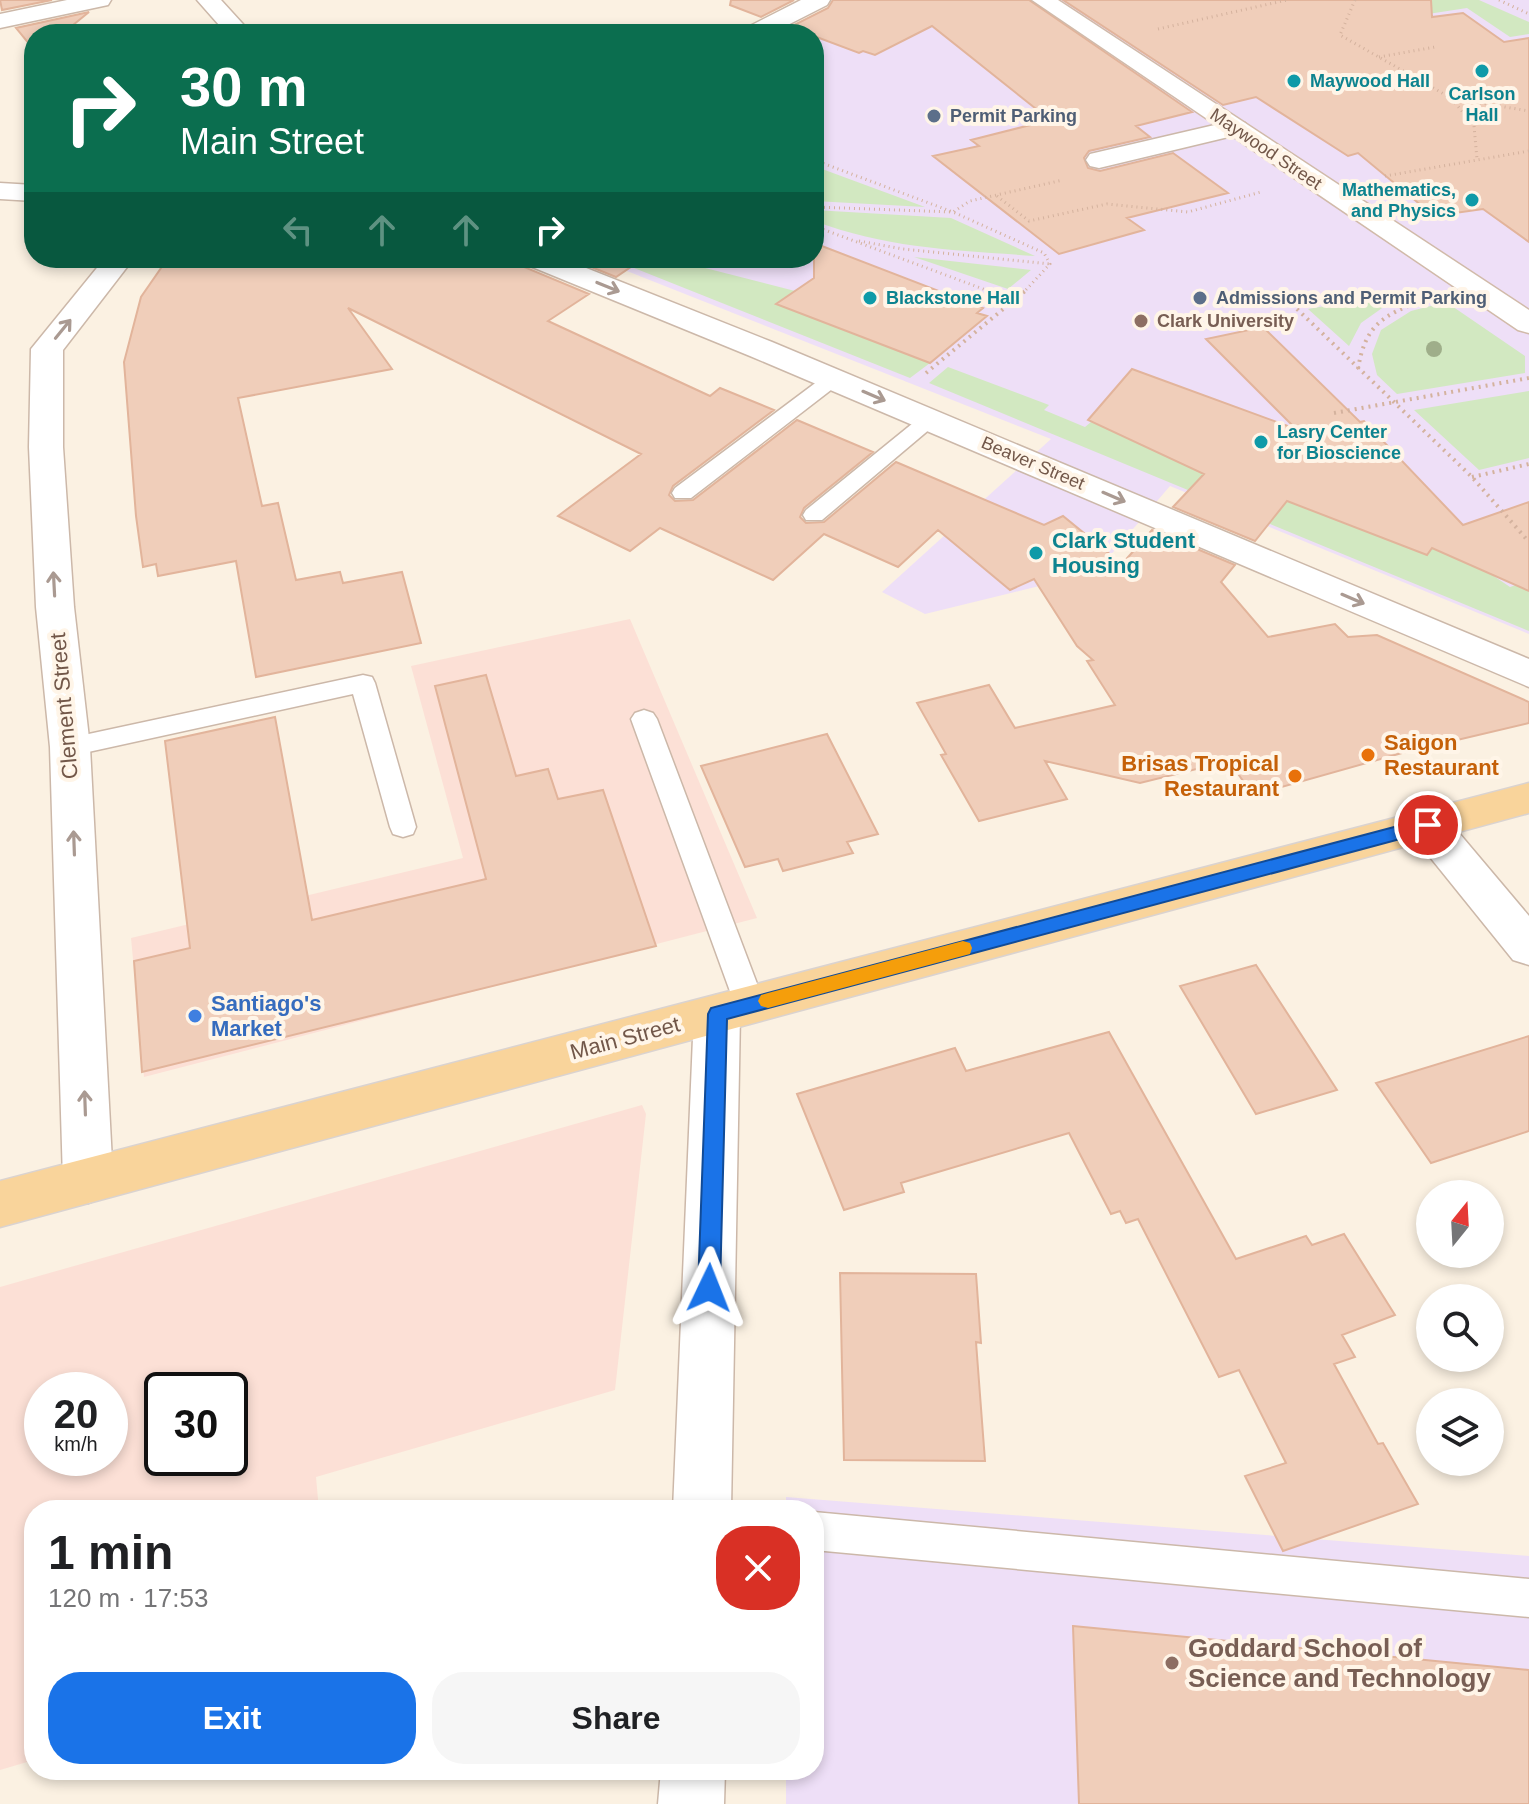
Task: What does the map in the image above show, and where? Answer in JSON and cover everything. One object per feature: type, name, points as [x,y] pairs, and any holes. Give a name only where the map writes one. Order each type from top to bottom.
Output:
[{"type":"main road","name":"Main Street","points":[[0,1204],[1529,798]]},
{"type":"street","points":[[0,21],[100,0]]},
{"type":"street","points":[[208,0],[231,24]]},
{"type":"street","points":[[772,24],[819,0]]},
{"type":"street","name":"Maywood Street","points":[[1043,0],[1529,324]]},
{"type":"street","points":[[1099,160],[1236,128]]},
{"type":"street","points":[[0,191],[24,192]]},
{"type":"street","name":"Clement Street","points":[[88,1180],[70,747],[46,447],[47,349],[112,268]]},
{"type":"street","name":"Beaver Street","points":[[560,268],[930,419],[1529,674]]},
{"type":"street","points":[[1428,825],[1529,947]]},
{"type":"street","points":[[703,1500],[734,1010]]},
{"type":"street","points":[[691,1804],[692,1780]]},
{"type":"lane","points":[[683,493],[833,379]]},
{"type":"lane","points":[[814,515],[930,419]]},
{"type":"lane","points":[[70,747],[363,683],[403,827]]},
{"type":"lane","points":[[644,719],[734,1010]]},
{"type":"lane","points":[[824,1532],[1529,1598]]},
{"type":"path","points":[[1159,29],[1287,0]]},
{"type":"path","points":[[1355,0],[1349,5],[1340,35],[1451,98],[1468,115],[1479,136],[1477,159]]},
{"type":"path","points":[[1499,0],[1529,14]]},
{"type":"path","points":[[1378,57],[1435,47]]},
{"type":"path","points":[[1451,98],[1529,111]]},
{"type":"path","points":[[1371,179],[1529,151]]},
{"type":"path","points":[[824,164],[953,212],[1044,253],[1050,264]]},
{"type":"path","points":[[996,195],[1029,221],[1107,204],[1188,212],[1270,190]]},
{"type":"path","points":[[824,207],[953,212]]},
{"type":"path","points":[[824,230],[1014,300]]},
{"type":"path","points":[[842,238],[903,249],[1050,264]]},
{"type":"path","points":[[924,375],[1014,300],[1050,264]]},
{"type":"path","points":[[1358,369],[1360,344],[1375,324],[1400,308],[1434,298]]},
{"type":"path","points":[[1297,309],[1472,477],[1529,542]]},
{"type":"path","points":[[1334,413],[1529,378]]},
{"type":"path","points":[[1472,477],[1529,464]]},
{"type":"shaded area","name":"Clark University","points":[[869,0],[1529,0],[1529,634],[1170,486],[1096,572],[925,614],[882,592],[1051,439],[619,268],[824,268],[822,24]]},
{"type":"shaded area","points":[[630,619],[757,918],[144,1077],[131,938],[463,858],[411,666]]},
{"type":"shaded area","points":[[642,1105],[646,1114],[615,1390],[316,1477],[318,1500],[24,1500],[24,1763],[0,1770],[0,1287]]},
{"type":"shaded area","name":"Goddard School of Science and Technology","points":[[786,1497],[824,1500],[786,1500]]},
{"type":"shaded area","name":"Goddard School of Science and Technology","points":[[824,1500],[1529,1556],[1529,1804],[786,1804],[786,1780],[824,1780]]},
{"type":"green space","points":[[1373,0],[1479,0],[1529,22],[1529,34],[1510,37],[1467,8],[1389,20]]},
{"type":"green space","points":[[824,170],[925,207],[824,202]]},
{"type":"green space","points":[[824,211],[951,218],[1035,256],[923,247],[824,224]]},
{"type":"green space","points":[[914,257],[1031,270],[1008,289]]},
{"type":"green space","points":[[634,268],[705,268],[795,291],[777,304],[930,363],[910,378]]},
{"type":"green space","points":[[1376,297],[1385,306],[1361,323],[1349,346],[1308,309]]},
{"type":"green space","points":[[1446,302],[1525,356],[1525,373],[1397,394],[1377,375],[1372,354],[1381,330],[1411,311]]},
{"type":"green space","points":[[948,367],[1049,405],[1044,410],[1085,427],[1091,422],[1426,555],[1443,536],[1467,558],[1510,587],[1516,585],[1529,591],[1529,631],[929,383]]},
{"type":"green space","points":[[1529,391],[1529,458],[1479,470],[1414,410]]},
{"type":"building","points":[[0,0],[52,0],[2,10]]},
{"type":"building","points":[[731,0],[794,0],[761,17],[730,5]]},
{"type":"building","points":[[833,0],[1029,0],[1192,112],[1136,126],[1150,137],[1089,151],[1084,158],[1088,168],[1100,171],[1173,153],[1228,193],[1127,218],[1144,230],[1059,254],[933,156],[979,146],[971,140],[1050,120],[932,26],[875,55],[863,51],[859,53],[824,40],[824,24],[796,24],[828,8]]},
{"type":"building","points":[[1063,0],[1431,0],[1432,17],[1463,13],[1504,42],[1529,38],[1529,242],[1483,209],[1434,216],[1358,153],[1348,156],[1256,97],[1223,105]]},
{"type":"building","points":[[89,12],[74,24],[34,24]]},
{"type":"building","points":[[24,26],[24,38],[16,28]]},
{"type":"building","name":"Blackstone Hall","points":[[824,247],[983,308],[977,313],[987,316],[930,363],[776,304],[814,278],[814,268],[824,268]]},
{"type":"building","points":[[161,268],[526,268],[589,294],[548,321],[710,396],[720,388],[774,410],[673,486],[669,495],[675,501],[693,500],[797,420],[873,452],[804,508],[800,517],[806,523],[824,522],[896,462],[1044,525],[1063,516],[1122,564],[1152,530],[1235,565],[1221,582],[1268,637],[1335,624],[1348,637],[1377,635],[1529,702],[1529,723],[1402,753],[1253,795],[1229,761],[1140,783],[1045,761],[1067,799],[979,821],[941,755],[946,754],[917,703],[989,685],[1015,728],[1115,705],[1087,661],[1093,660],[1077,646],[1034,579],[1010,590],[938,530],[898,567],[824,534],[773,580],[660,528],[630,551],[558,516],[641,454],[348,308],[392,369],[238,398],[262,506],[278,503],[296,580],[340,572],[343,583],[402,572],[421,643],[256,677],[236,561],[158,576],[156,564],[143,567],[124,362],[141,297]]},
{"type":"building","points":[[594,268],[629,268],[616,277]]},
{"type":"building","name":"Lasry Center for Bioscience","points":[[1263,327],[1360,422],[1364,421],[1463,525],[1529,502],[1529,591],[1432,548],[1427,555],[1287,501],[1255,541],[1173,507],[1204,474],[1088,420],[1132,369],[1296,429],[1206,339]]},
{"type":"building","points":[[486,675],[516,776],[548,769],[558,799],[603,790],[656,946],[142,1072],[134,961],[190,948],[165,741],[275,717],[312,920],[486,879],[435,686]]},
{"type":"building","points":[[827,734],[878,834],[847,842],[853,853],[783,871],[778,859],[745,867],[701,766]]},
{"type":"building","points":[[1256,965],[1337,1090],[1256,1114],[1180,986]]},
{"type":"building","points":[[1109,1032],[1236,1259],[1306,1236],[1312,1245],[1344,1234],[1395,1315],[1342,1335],[1355,1357],[1334,1364],[1378,1444],[1383,1443],[1418,1504],[1283,1551],[1245,1476],[1286,1463],[1239,1370],[1219,1377],[1138,1219],[1126,1223],[1120,1211],[1111,1214],[1069,1133],[901,1183],[904,1192],[844,1210],[797,1094],[955,1048],[966,1071]]},
{"type":"building","points":[[1529,1036],[1529,1131],[1431,1163],[1376,1083]]},
{"type":"building","points":[[840,1273],[976,1274],[981,1343],[976,1342],[985,1461],[844,1460]]},
{"type":"building","points":[[1073,1626],[1529,1670],[1529,1804],[1079,1804]]},
{"type":"slow traffic","points":[[768,1001],[963,948]]},
{"type":"place","name":"Carlson Hall","points":[[1482,71]]},
{"type":"place","name":"Maywood Hall","points":[[1294,81]]},
{"type":"place","name":"Permit Parking","points":[[934,116]]},
{"type":"place","name":"Mathematics, and Physics","points":[[1472,200]]},
{"type":"place","name":"Blackstone Hall","points":[[870,298]]},
{"type":"place","name":"Admissions and Permit Parking","points":[[1200,298]]},
{"type":"place","name":"Clark University","points":[[1141,321]]},
{"type":"place","name":"Lasry Center for Bioscience","points":[[1261,442]]},
{"type":"place","name":"Clark Student Housing","points":[[1036,553]]},
{"type":"place","name":"Saigon Restaurant","points":[[1368,755]]},
{"type":"place","name":"Brisas Tropical Restaurant","points":[[1295,776]]},
{"type":"place","name":"Santiago's Market","points":[[195,1016]]},
{"type":"place","name":"Goddard School of Science and Technology","points":[[1172,1663]]},
{"type":"route","points":[[709,1288],[717,1014],[1428,825]]}]
